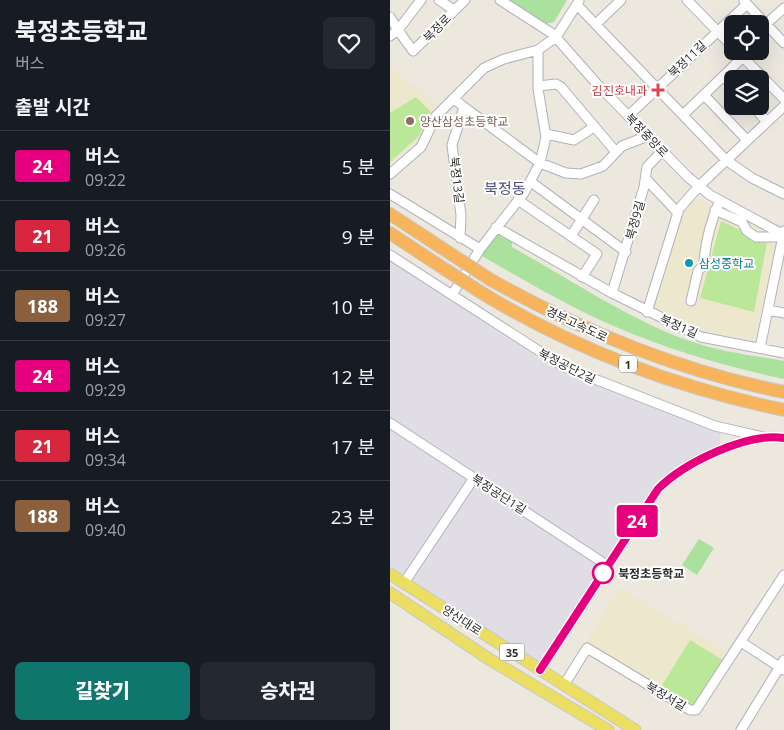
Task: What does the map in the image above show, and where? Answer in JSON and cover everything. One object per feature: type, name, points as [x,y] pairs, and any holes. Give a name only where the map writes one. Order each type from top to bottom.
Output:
[{"type":"highway","name":"경부고속도로","points":[[390,214],[491,280],[549,311],[614,342],[689,368],[784,392]]},
{"type":"highway","name":"경부고속도로","points":[[390,233],[482,293],[564,337],[636,367],[708,391],[784,410]]},
{"type":"main road","name":"양산대로","points":[[390,574],[635,730]]},
{"type":"main road","name":"양산대로","points":[[390,593],[489,659],[608,730]]},
{"type":"street","points":[[390,36],[398,30],[421,0]]},
{"type":"street","points":[[438,0],[454,10]]},
{"type":"street","name":"북정로","points":[[398,30],[414,52],[465,0]]},
{"type":"street","name":"북정중앙로","points":[[500,0],[556,37],[628,116],[699,186],[720,200],[784,233]]},
{"type":"street","points":[[596,24],[621,0]]},
{"type":"street","points":[[687,0],[724,37]]},
{"type":"street","points":[[390,174],[421,147],[436,116],[484,68],[504,59],[538,50],[556,37],[579,2],[596,24],[726,160],[752,178],[784,194]]},
{"type":"street","points":[[745,2],[757,15]]},
{"type":"street","name":"북정11길","points":[[628,116],[718,31],[745,2]]},
{"type":"street","points":[[769,21],[784,8]]},
{"type":"street","points":[[390,16],[398,30]]},
{"type":"street","points":[[769,27],[784,42]]},
{"type":"street","points":[[452,295],[480,249],[531,182],[540,163],[546,134],[538,86],[538,50]]},
{"type":"street","points":[[746,60],[784,99]]},
{"type":"street","points":[[683,115],[724,76]]},
{"type":"street","points":[[538,86],[556,84],[561,88],[616,152]]},
{"type":"street","points":[[704,95],[747,140]]},
{"type":"street","points":[[454,99],[540,163],[548,168],[566,173],[581,174],[603,166],[622,146],[648,136]]},
{"type":"street","points":[[647,312],[678,213],[699,186],[784,106]]},
{"type":"street","name":"북정13길","points":[[460,238],[461,215],[452,145],[464,107]]},
{"type":"street","points":[[761,115],[767,122]]},
{"type":"street","points":[[546,134],[574,140],[594,126]]},
{"type":"street","name":"북정9길","points":[[612,294],[626,252],[646,179],[647,167],[662,150]]},
{"type":"street","points":[[646,179],[678,213]]},
{"type":"street","points":[[531,182],[626,252]]},
{"type":"street","points":[[390,194],[480,249]]},
{"type":"street","points":[[518,200],[597,254],[582,277]]},
{"type":"street","points":[[571,236],[594,200]]},
{"type":"street","points":[[691,300],[698,271],[704,264],[703,254],[715,210],[720,200]]},
{"type":"street","points":[[715,210],[742,222],[747,231],[756,237],[776,237],[784,233]]},
{"type":"street","name":"북정1길","points":[[496,227],[612,294],[701,337],[784,353]]},
{"type":"street","points":[[760,348],[784,233]]},
{"type":"street","name":"북정공단2길","points":[[390,255],[564,367],[715,426],[763,436],[784,438]]},
{"type":"street","points":[[774,276],[784,278]]},
{"type":"street","points":[[768,310],[784,313]]},
{"type":"street","name":"북정공단1길","points":[[390,423],[608,566]]},
{"type":"street","points":[[540,670],[665,481],[689,466],[763,436]]},
{"type":"street","points":[[404,583],[474,478]]},
{"type":"street","name":"북정서길","points":[[564,685],[587,648],[690,710],[696,710],[784,575]]},
{"type":"street","points":[[740,730],[783,666],[741,642]]},
{"type":"shaded area","name":"양산삼성초등학교","points":[[390,67],[439,105],[420,137],[390,165]]},
{"type":"shaded area","points":[[701,200],[773,234],[776,242],[758,336],[753,340],[712,332],[653,308],[681,216],[693,202]]},
{"type":"shaded area","points":[[390,261],[552,367],[720,433],[721,446],[670,473],[651,493],[539,663],[390,569]]},
{"type":"shaded area","name":"북정초등학교","points":[[620,587],[727,653],[693,708],[586,642]]},
{"type":"green space","points":[[505,0],[567,0],[554,22],[545,24]]},
{"type":"green space","points":[[416,97],[431,112],[419,136],[390,162],[390,113]]},
{"type":"green space","points":[[721,221],[767,243],[754,312],[700,298]]},
{"type":"green space","points":[[493,235],[501,235],[512,240],[512,247],[619,309],[662,330],[708,347],[784,361],[784,379],[741,369],[677,350],[636,335],[581,311],[480,255]]},
{"type":"green space","points":[[699,539],[714,548],[697,575],[682,565]]},
{"type":"green space","points":[[690,640],[723,660],[694,707],[661,687]]},
{"type":"bus line","name":"24","points":[[540,670],[665,481],[682,469],[746,442],[763,436],[784,438]]},
{"type":"place","name":"김진호내과","points":[[658,90]]},
{"type":"place","name":"양산삼성초등학교","points":[[410,121]]},
{"type":"place","name":"삼성중학교","points":[[689,263]]},
{"type":"place","name":"북정초등학교","points":[[603,573]]},
{"type":"district","name":"북정동","points":[[505,188]]}]
